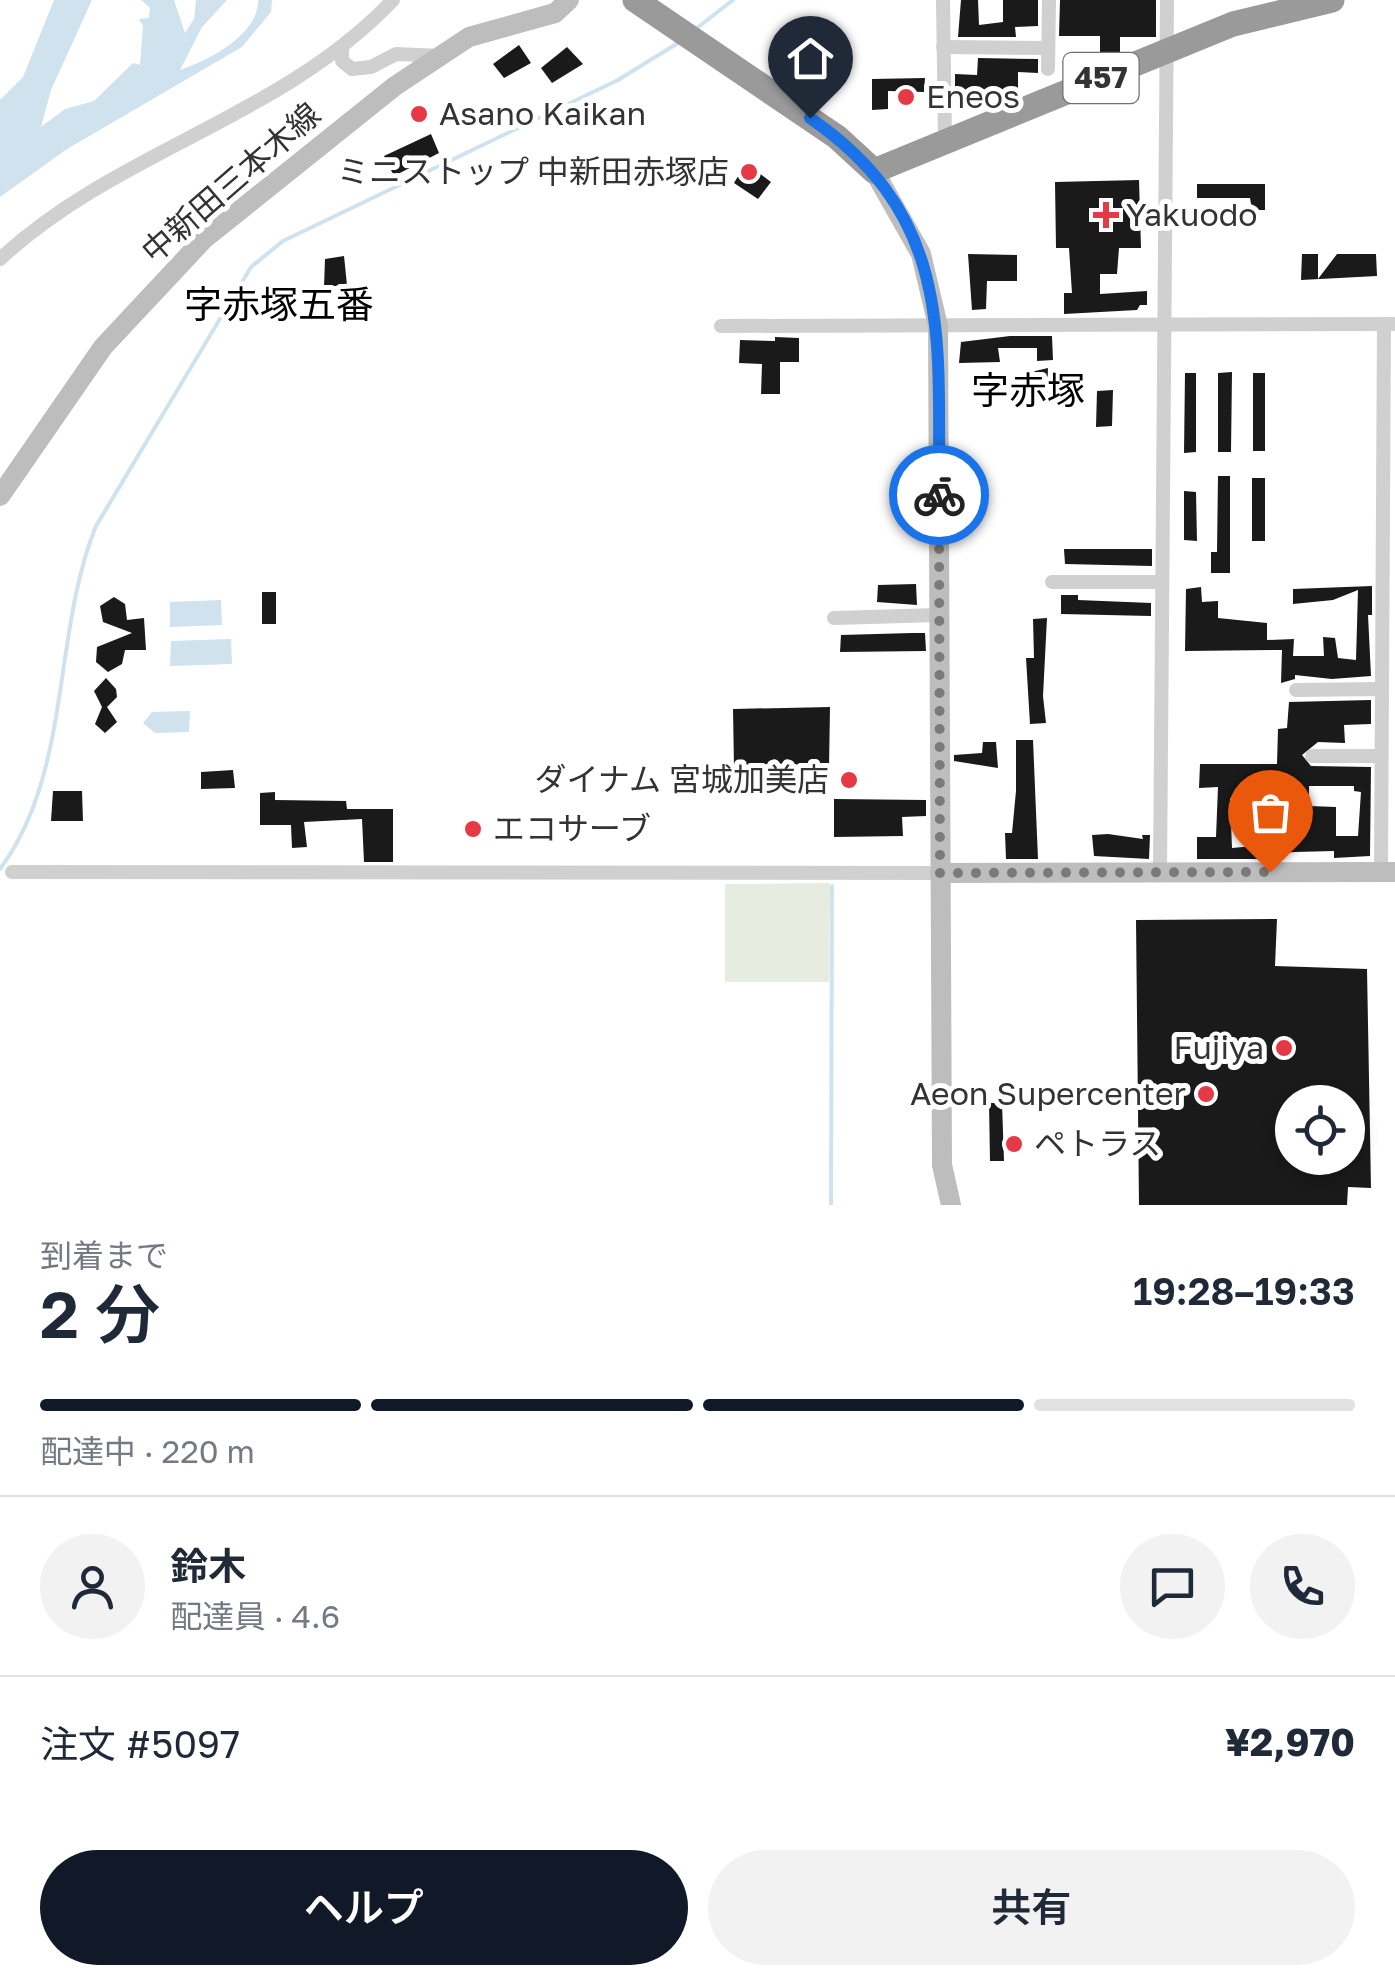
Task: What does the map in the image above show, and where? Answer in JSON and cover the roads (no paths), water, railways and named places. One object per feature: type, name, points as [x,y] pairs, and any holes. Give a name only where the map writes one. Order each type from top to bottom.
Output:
[{"type":"highway","points":[[635,0],[837,137],[874,171]]},
{"type":"highway","name":"457","points":[[874,171],[1268,6],[1332,0]]},
{"type":"street","points":[[0,258],[42,220],[80,196],[306,76],[393,0]]},
{"type":"street","name":"中新田三本木線","points":[[0,496],[103,347],[177,264],[342,126],[442,56],[491,28],[555,14],[570,0]]},
{"type":"street","points":[[943,0],[945,141]]},
{"type":"street","points":[[1048,0],[1048,70]]},
{"type":"street","points":[[1160,872],[1166,0]]},
{"type":"street","points":[[943,47],[1048,48]]},
{"type":"street","points":[[342,48],[342,61],[352,68],[372,66],[396,54],[442,56]]},
{"type":"street","points":[[874,171],[921,254],[938,326],[942,1165],[951,1205]]},
{"type":"street","points":[[12,872],[1388,872],[1381,756],[1388,726],[1382,689],[1388,654],[1389,324],[721,326]]},
{"type":"street","points":[[1052,582],[1162,582]]},
{"type":"street","points":[[834,618],[939,615]]},
{"type":"street","points":[[1296,690],[1382,689]]},
{"type":"street","points":[[1312,756],[1381,756]]},
{"type":"water","points":[[54,0],[92,0],[51,90],[41,127],[65,109],[94,101],[133,63],[140,65],[143,26],[139,19],[149,18],[150,8],[141,0],[174,0],[185,33],[194,19],[196,0],[227,0],[202,27],[180,70],[230,44],[250,24],[258,0],[272,0],[271,12],[242,47],[67,149],[0,197],[0,100],[23,77]]},
{"type":"water","points":[[221,600],[222,625],[170,627],[170,602]]},
{"type":"water","points":[[231,639],[232,664],[170,666],[171,641]]},
{"type":"water","points":[[190,711],[189,732],[155,733],[143,723],[152,712]]},
{"type":"waterway","points":[[697,28],[733,0]]},
{"type":"waterway","points":[[0,869],[23,831],[39,790],[82,568],[96,526],[251,267],[283,241],[618,80],[678,43]]},
{"type":"waterway","points":[[831,1205],[832,886]]},
{"type":"place","name":"Eneos","points":[[906,97]]},
{"type":"place","name":"Asano Kaikan","points":[[419,114]]},
{"type":"place","name":"ミニストップ 中新田赤塚店","points":[[749,172]]},
{"type":"place","name":"Yakuodo","points":[[1106,215]]},
{"type":"place","name":"ダイナム 宮城加美店","points":[[849,780]]},
{"type":"place","name":"エコサーブ","points":[[473,829]]},
{"type":"place","name":"Fujiya","points":[[1284,1048]]},
{"type":"place","name":"Aeon Supercenter","points":[[1206,1094]]},
{"type":"place","name":"ペトラス","points":[[1014,1144]]},
{"type":"district","name":"字赤塚五番","points":[[279,305]]},
{"type":"district","name":"字赤塚","points":[[1028,391]]}]
